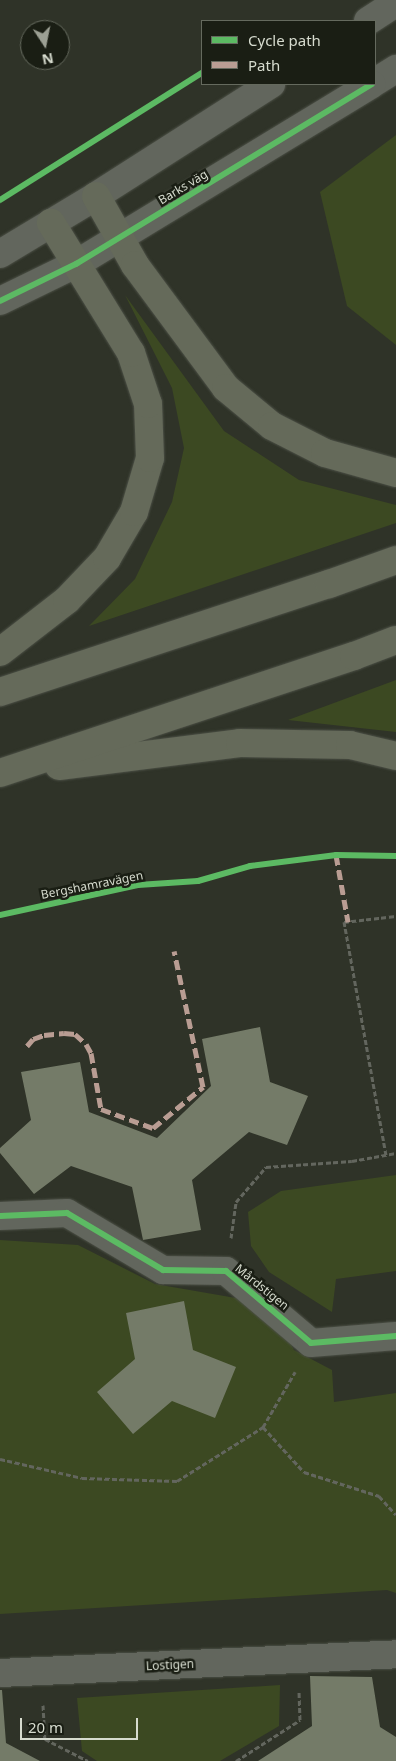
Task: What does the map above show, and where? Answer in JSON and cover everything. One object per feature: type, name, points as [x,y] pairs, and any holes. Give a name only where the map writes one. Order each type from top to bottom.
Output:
[{"type":"highway","points":[[96,196],[135,264],[226,388],[272,426],[316,449],[396,473]]},
{"type":"highway","points":[[0,652],[67,600],[107,558],[134,512],[150,458],[148,404],[132,353],[51,223]]},
{"type":"highway","points":[[0,692],[396,560]]},
{"type":"highway","points":[[0,773],[354,656],[396,640]]},
{"type":"highway","points":[[0,773],[240,744],[350,745],[396,756]]},
{"type":"street","points":[[370,20],[396,3]]},
{"type":"street","name":"Barks väg","points":[[376,82],[396,69]]},
{"type":"street","points":[[0,254],[96,196],[269,85]]},
{"type":"street","name":"Barks väg","points":[[0,301],[76,264],[371,85]]},
{"type":"street","name":"Mårdstigen","points":[[0,1216],[67,1213],[163,1270],[226,1271],[311,1343]]},
{"type":"street","points":[[311,1343],[396,1336]]},
{"type":"street","name":"Lostigen","points":[[0,1672],[396,1654]]},
{"type":"path","points":[[386,1155],[344,922],[396,916]]},
{"type":"path","points":[[0,1459],[82,1478],[177,1481],[263,1427],[311,1343]]},
{"type":"path","points":[[263,1427],[304,1472],[379,1496],[396,1515]]},
{"type":"path","points":[[236,1761],[300,1720],[298,1659]]},
{"type":"path","points":[[42,1671],[45,1739],[88,1761]]},
{"type":"green space","points":[[396,135],[396,345],[347,306],[320,192]]},
{"type":"green space","points":[[125,295],[224,431],[299,480],[396,505],[396,523],[89,626],[135,579],[172,502],[184,448],[172,388]]},
{"type":"green space","points":[[396,680],[396,732],[288,720]]},
{"type":"green space","points":[[396,1175],[396,1271],[336,1279],[332,1312],[269,1272],[251,1246],[248,1212],[281,1191]]},
{"type":"green space","points":[[0,1240],[78,1245],[155,1284],[270,1304],[294,1350],[332,1370],[334,1402],[396,1393],[396,1593],[387,1590],[0,1614]]},
{"type":"green space","points":[[280,1685],[279,1726],[220,1761],[97,1761],[82,1751],[77,1698]]},
{"type":"building","points":[[260,1027],[270,1082],[308,1096],[287,1145],[249,1132],[192,1180],[201,1230],[143,1240],[132,1187],[71,1166],[34,1194],[0,1153],[0,1148],[31,1120],[21,1072],[80,1062],[89,1112],[157,1138],[211,1086],[202,1039]]},
{"type":"building","points":[[184,1301],[193,1350],[236,1367],[215,1418],[172,1401],[133,1434],[97,1392],[135,1359],[126,1313]]},
{"type":"building","points":[[310,1676],[372,1677],[380,1727],[396,1737],[396,1761],[258,1761],[312,1726]]},
{"type":"building","points":[[0,1690],[2,1690],[6,1743],[40,1761],[0,1761]]},
{"type":"marked path","points":[[336,855],[348,922]]},
{"type":"marked path","points":[[27,1046],[33,1039],[44,1035],[75,1034],[86,1044],[91,1053],[101,1109],[153,1128],[203,1087],[174,951]]},
{"type":"cycle path","points":[[0,200],[201,74]]},
{"type":"cycle path","points":[[0,301],[76,264],[370,85]]},
{"type":"cycle path","name":"Bergshamravägen","points":[[0,915],[138,885],[198,881],[250,866],[336,855],[396,856]]},
{"type":"cycle path","points":[[0,1216],[67,1213],[163,1270],[226,1271],[311,1343],[396,1336]]}]
